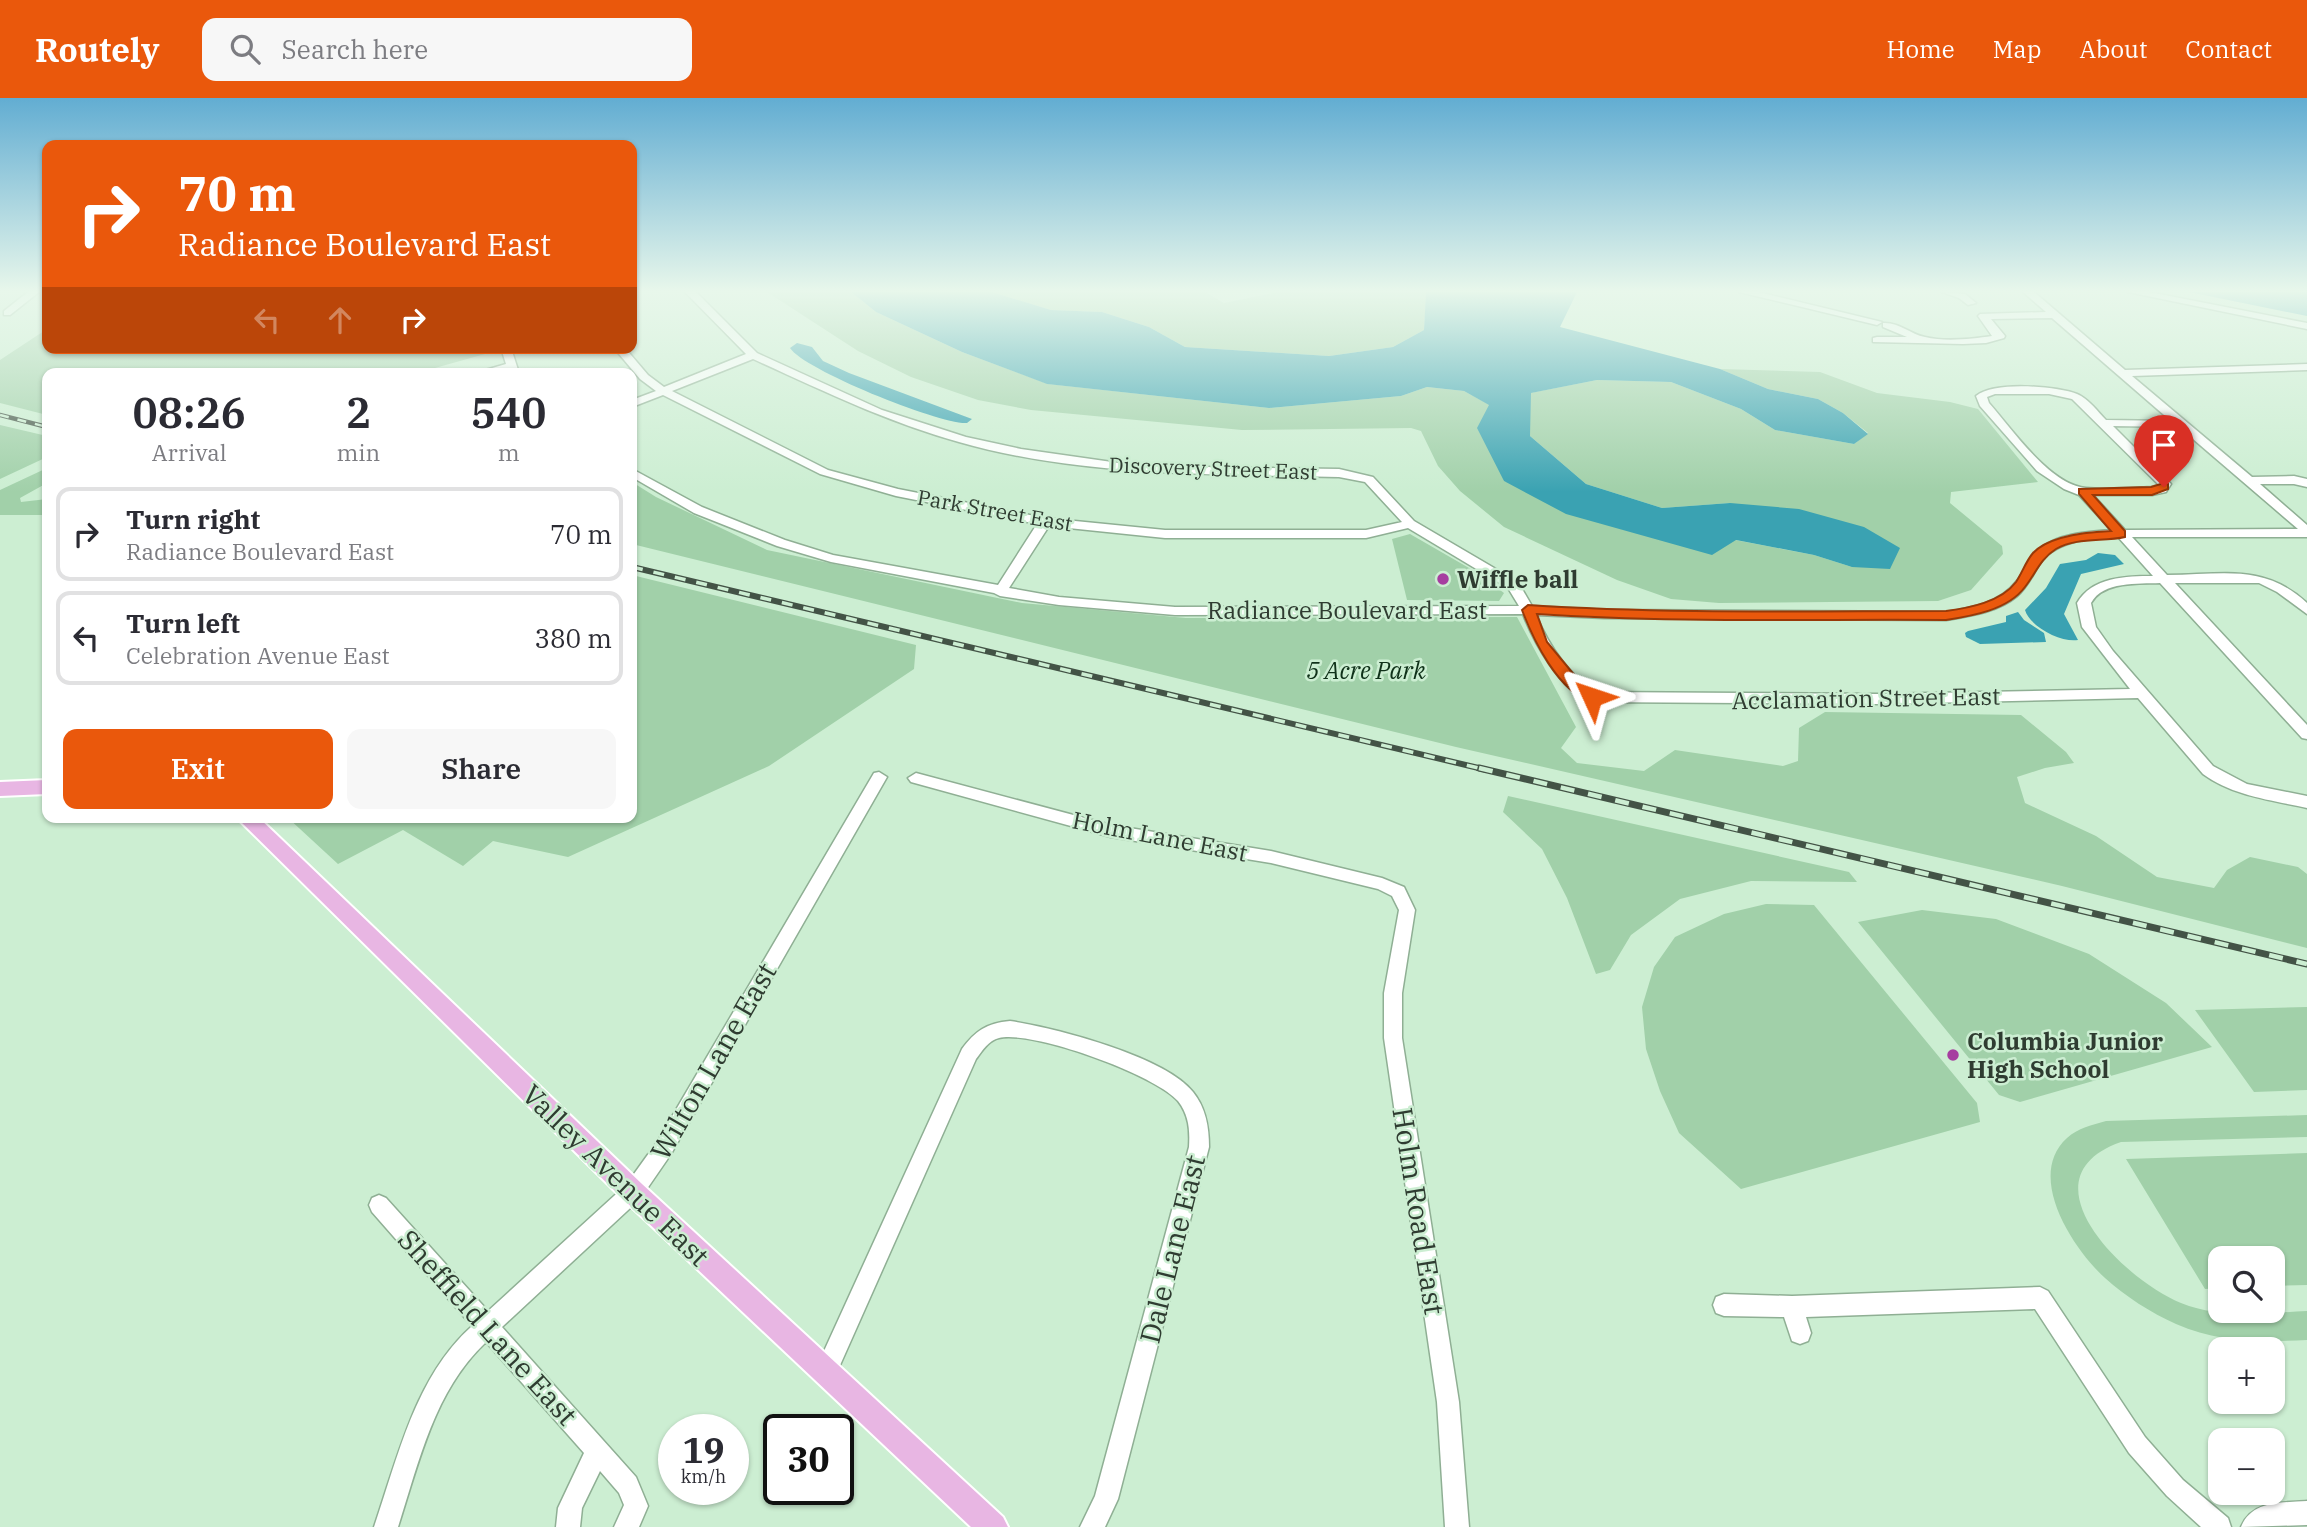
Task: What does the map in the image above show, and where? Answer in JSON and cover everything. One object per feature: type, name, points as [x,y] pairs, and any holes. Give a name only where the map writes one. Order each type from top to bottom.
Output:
[{"type":"main road","points":[[0,789],[42,787]]},
{"type":"main road","name":"Valley Avenue East","points":[[252,823],[633,1192],[993,1527]]},
{"type":"street","points":[[637,402],[744,359]]},
{"type":"street","name":"Discovery Street East","points":[[761,359],[877,412],[963,440],[1021,452],[1140,469],[1339,473],[1361,476],[1369,480],[1410,524]]},
{"type":"street","points":[[2106,359],[2307,532]]},
{"type":"street","points":[[2123,373],[2307,367]]},
{"type":"street","name":"Park Street East","points":[[637,369],[663,391],[824,472],[896,492],[1045,522],[1165,534],[1366,534],[1410,524]]},
{"type":"street","points":[[1994,391],[2049,391],[2079,399],[2162,479],[2164,487],[2152,491],[2083,492],[2052,480],[1984,404],[1981,397],[1994,391]]},
{"type":"street","points":[[2104,423],[2183,424]]},
{"type":"street","name":"Radiance Boulevard East","points":[[637,475],[698,510],[781,543],[831,558],[1000,592],[1097,606],[1175,611],[1528,610],[1604,614],[1946,616],[1970,612],[2006,598],[2019,586],[2038,555],[2054,544],[2094,535],[2307,532]]},
{"type":"street","points":[[2249,481],[2294,480],[2307,483]]},
{"type":"street","points":[[2083,492],[2307,734]]},
{"type":"street","points":[[1000,592],[1045,522]]},
{"type":"street","points":[[1410,524],[1513,585],[1528,610]]},
{"type":"street","points":[[2307,610],[2284,588],[2252,578],[2125,580],[2110,583],[2089,594],[2084,603],[2089,627],[2140,693],[2217,778],[2240,787],[2307,802]]},
{"type":"street","name":"Acclamation Street East","points":[[1528,610],[1541,643],[1575,685],[1592,697],[1878,699],[2140,693]]},
{"type":"street","name":"Wilton Lane East","points":[[386,1527],[436,1388],[458,1353],[633,1192],[664,1148],[878,777]]},
{"type":"street","name":"Holm Lane East","points":[[916,778],[1111,831],[1207,845],[1326,870],[1382,884],[1401,897]]},
{"type":"street","name":"Holm Road East","points":[[1401,897],[1407,909],[1393,993],[1393,1038],[1448,1402],[1457,1527]]},
{"type":"street","name":"Dale Lane East","points":[[825,1373],[969,1055],[983,1036],[998,1030],[1023,1030],[1162,1077],[1182,1091],[1192,1104],[1198,1122],[1199,1147],[1106,1499],[1092,1527]]},
{"type":"street","name":"Sheffield Lane East","points":[[379,1205],[597,1449],[633,1493],[636,1506],[630,1526]]},
{"type":"street","points":[[1724,1305],[1792,1307],[2040,1298],[2137,1445],[2175,1488],[2219,1527]]},
{"type":"street","points":[[1792,1307],[1800,1333]]},
{"type":"street","points":[[568,1527],[570,1507],[591,1470],[597,1449]]},
{"type":"street","points":[[2253,1527],[2264,1517],[2307,1513]]},
{"type":"green space","points":[[468,359],[435,368],[42,368],[42,414],[0,403],[0,360]]},
{"type":"green space","points":[[874,359],[980,359],[1048,384],[1269,408],[1401,396],[1427,387],[1464,391],[1490,405],[1504,481],[1735,540],[1814,555],[1852,567],[1730,503],[1662,508],[1586,484],[1530,436],[1530,393],[1597,380],[1671,382],[1741,409],[1775,430],[1854,444],[1868,433],[1843,413],[1818,399],[1768,389],[1720,369],[1820,372],[1877,393],[1950,402],[1978,409],[2038,482],[1951,492],[1950,503],[2002,546],[2003,554],[1971,590],[1938,601],[1719,603],[1671,599],[1617,580],[1504,527],[1460,491],[1438,466],[1421,431],[1411,428],[1242,430],[1031,410],[978,400],[911,377]]},
{"type":"green space","points":[[0,425],[42,435],[42,459],[0,479]]},
{"type":"green space","points":[[42,470],[42,486],[20,498],[21,502],[42,500],[42,515],[0,515],[0,490]]},
{"type":"green space","name":"5 Acre Park","points":[[637,485],[656,497],[767,550],[1022,603],[1186,618],[1517,617],[1576,727],[1561,748],[1577,763],[1644,771],[1675,750],[1783,766],[1798,761],[1799,728],[1825,712],[2021,715],[2066,752],[2074,763],[2017,777],[2025,803],[2096,836],[2157,877],[2214,888],[2227,870],[2250,857],[2298,867],[2307,874],[2307,948],[2062,886],[1456,747],[637,545]]},
{"type":"green space","points":[[1410,534],[1476,572],[1504,593],[1499,601],[1407,600],[1392,539]]},
{"type":"green space","points":[[637,576],[916,645],[914,669],[769,766],[568,857],[493,841],[463,866],[403,830],[338,864],[294,823],[637,823]]},
{"type":"green space","points":[[1508,796],[1849,872],[1857,882],[1751,881],[1680,899],[1631,935],[1610,970],[1596,974],[1567,898],[1542,849],[1503,812]]},
{"type":"green space","points":[[1766,904],[1814,905],[1977,1103],[1980,1122],[1741,1189],[1679,1133],[1660,1091],[1646,1049],[1642,1007],[1654,967],[1675,937],[1724,914]]},
{"type":"green space","points":[[1922,910],[1996,919],[2089,954],[2166,1003],[2212,1047],[2020,1102],[1999,1095],[1858,922]]},
{"type":"green space","points":[[2307,1007],[2307,1090],[2254,1092],[2195,1010]]},
{"type":"green space","points":[[2307,1115],[2307,1137],[2121,1142],[2092,1158],[2079,1179],[2080,1203],[2091,1227],[2110,1251],[2133,1273],[2158,1291],[2181,1303],[2208,1310],[2208,1323],[2285,1323],[2285,1312],[2307,1311],[2307,1340],[2285,1340],[2285,1337],[2220,1337],[2192,1330],[2139,1304],[2092,1265],[2068,1231],[2058,1211],[2052,1191],[2051,1172],[2055,1154],[2067,1138],[2085,1127],[2106,1121]]},
{"type":"green space","points":[[2307,1153],[2307,1285],[2285,1286],[2285,1246],[2208,1246],[2208,1289],[2205,1289],[2126,1159]]},
{"type":"water","points":[[802,359],[821,359],[849,373],[972,419],[967,423],[930,415],[845,382]]},
{"type":"water","points":[[980,359],[1681,359],[1720,369],[1768,389],[1818,399],[1843,413],[1868,434],[1854,444],[1775,430],[1741,409],[1671,382],[1597,380],[1531,393],[1530,436],[1586,484],[1662,508],[1730,503],[1799,509],[1864,527],[1900,548],[1890,569],[1852,567],[1814,555],[1736,540],[1712,555],[1566,514],[1504,481],[1477,428],[1489,405],[1464,391],[1427,387],[1401,396],[1269,408],[1047,384]]},
{"type":"water","points":[[2098,553],[2115,555],[2124,564],[2081,574],[2064,614],[2078,640],[2064,639],[2040,628],[2025,610],[2046,588],[2060,564],[2086,560]]},
{"type":"water","points":[[2018,612],[2024,620],[2044,633],[2046,642],[1980,644],[1966,637],[1965,633],[1968,631],[2006,622],[2006,616]]},
{"type":"railway","points":[[0,415],[42,426]]},
{"type":"railway","points":[[637,568],[1487,770]]},
{"type":"railway","points":[[1479,768],[2307,964]]},
{"type":"place","name":"Wiffle ball","points":[[1443,579]]},
{"type":"place","name":"Columbia Junior High School","points":[[1953,1055]]},
{"type":"route","points":[[1592,697],[1575,685],[1541,643],[1528,610],[1719,615],[1946,616],[1970,612],[2006,598],[2019,586],[2038,555],[2054,544],[2094,535],[2121,534],[2083,492],[2158,491],[2164,487]]}]
